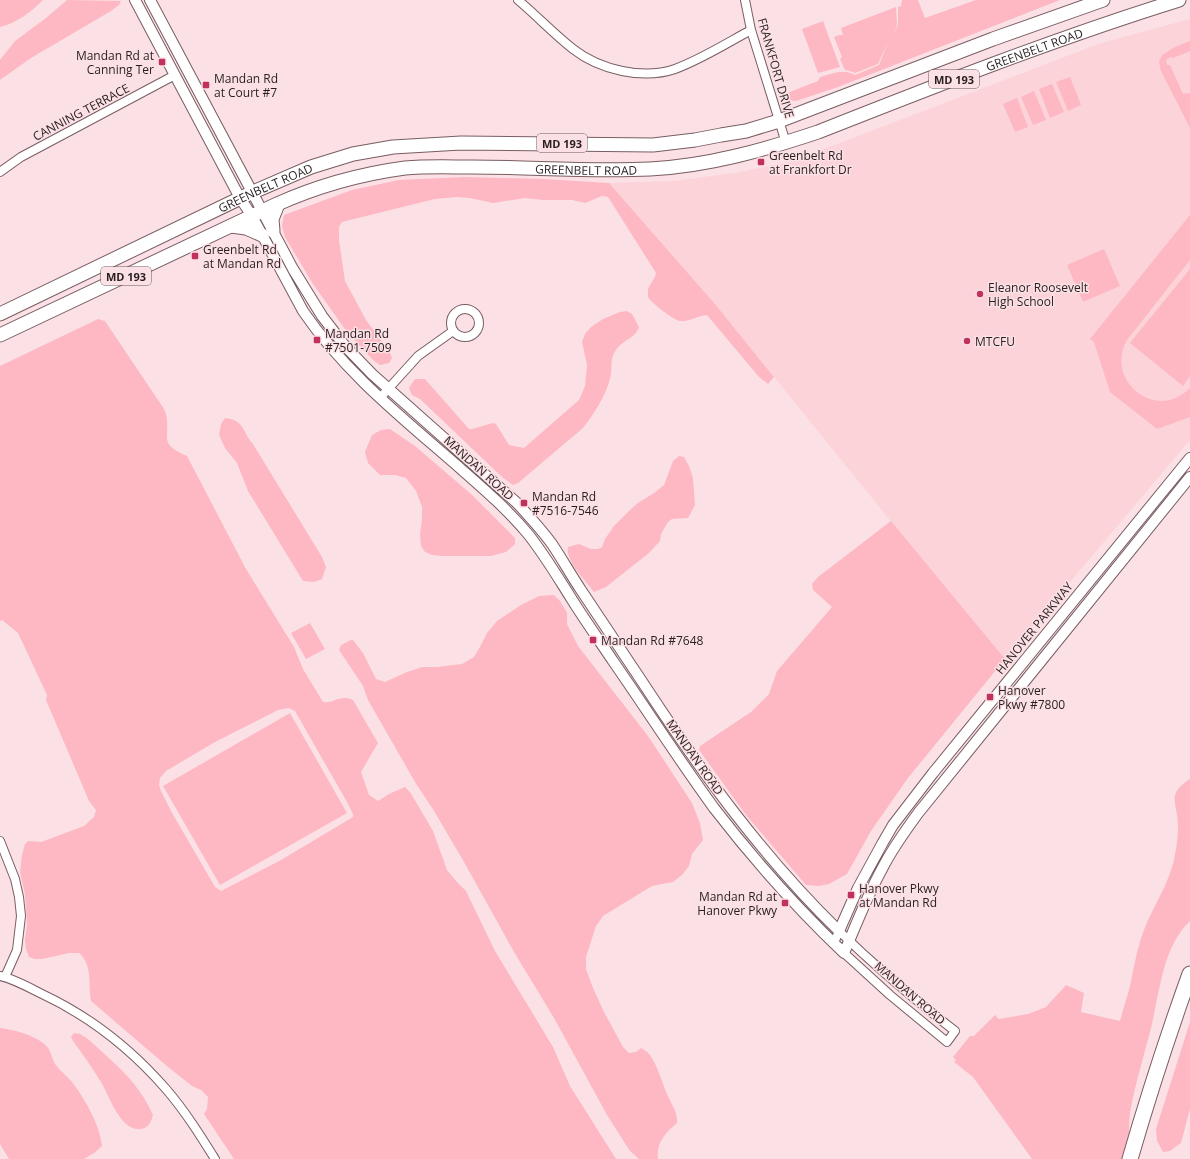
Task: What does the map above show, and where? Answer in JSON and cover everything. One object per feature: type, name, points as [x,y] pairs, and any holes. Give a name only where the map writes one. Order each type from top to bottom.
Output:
[{"type":"highway","points":[[1130,1159],[1148,1098],[1190,974]]},
{"type":"main road","name":"GREENBELT ROAD","points":[[0,314],[253,192],[311,167],[353,154],[393,147],[461,143],[545,143],[622,146],[654,145],[695,140],[746,131],[779,121],[993,39],[1103,0]]},
{"type":"main road","name":"GREENBELT ROAD","points":[[0,335],[278,204],[305,192],[352,178],[407,168],[519,167],[611,170],[651,169],[687,166],[739,156],[786,143],[1052,42],[1123,17],[1179,0]]},
{"type":"main road","points":[[231,226],[268,233],[278,204]]},
{"type":"street","name":"MANDAN ROAD","points":[[135,0],[240,198],[257,214],[322,316],[350,351],[517,503],[538,526],[671,725],[725,801],[785,875],[812,905],[849,941],[926,1009],[955,1031],[947,1042],[918,1019],[844,953],[804,914],[776,883],[715,808],[670,745],[571,599],[541,551],[528,534],[486,491],[380,398],[345,364],[311,323],[303,311],[268,233]]},
{"type":"street","name":"MANDAN ROAD","points":[[150,0],[253,192],[257,214]]},
{"type":"street","points":[[518,0],[574,50],[604,66],[637,73],[653,73],[674,69],[752,30]]},
{"type":"street","name":"FRANKFORT DRIVE","points":[[745,0],[752,30],[786,143]]},
{"type":"street","name":"CANNING TERRACE","points":[[0,172],[21,157],[175,75]]},
{"type":"street","points":[[380,398],[418,356],[453,331]]},
{"type":"street","name":"HANOVER PARKWAY","points":[[834,943],[864,874],[901,814],[1190,458]]},
{"type":"street","points":[[844,953],[882,869],[904,833],[923,807],[1190,477]]},
{"type":"street","points":[[0,841],[15,879],[22,916],[17,950],[3,976],[52,998],[71,1009],[123,1046],[166,1090],[191,1122],[215,1159]]},
{"type":"shaded area","points":[[0,0],[43,0],[34,9],[12,23],[0,27]]},
{"type":"shaded area","points":[[67,0],[121,1],[119,5],[111,11],[31,58],[0,80],[0,60],[15,41]]},
{"type":"shaded area","points":[[902,0],[918,0],[925,18],[976,0],[1060,0],[838,87],[796,101],[792,101],[788,97],[787,93],[818,81],[820,77],[842,72],[855,75],[879,65],[888,42],[878,64],[855,73],[845,70],[840,59],[842,57],[834,37],[843,35],[841,28],[896,7],[897,25],[893,34],[898,25],[898,7],[901,6]]},
{"type":"shaded area","name":"MTCFU","points":[[1190,19],[1190,440],[1005,659],[902,535],[715,304],[609,183],[674,181],[740,172],[793,161],[1101,43]]},
{"type":"shaded area","points":[[823,21],[840,67],[818,73],[802,29]]},
{"type":"shaded area","points":[[1190,41],[1190,51],[1166,60],[1167,65],[1170,65],[1183,94],[1190,93],[1190,128],[1161,71],[1159,62],[1162,55],[1175,47]]},
{"type":"shaded area","points":[[1070,77],[1081,105],[1068,111],[1056,82]]},
{"type":"shaded area","points":[[1052,84],[1064,112],[1050,118],[1039,89]]},
{"type":"shaded area","points":[[1034,91],[1046,120],[1033,125],[1021,97]]},
{"type":"shaded area","points":[[1017,98],[1028,127],[1015,132],[1003,104]]},
{"type":"shaded area","points":[[465,177],[544,179],[609,183],[715,304],[774,377],[768,384],[759,377],[707,315],[686,321],[680,321],[668,315],[648,297],[648,290],[656,273],[608,197],[602,196],[585,203],[572,200],[543,200],[525,198],[493,203],[457,197],[435,199],[342,222],[339,227],[339,240],[345,281],[366,320],[392,358],[389,363],[380,365],[373,360],[347,332],[313,284],[285,237],[282,226],[284,215],[352,190],[399,180]]},
{"type":"shaded area","points":[[1190,215],[1190,260],[1127,340],[1122,355],[1122,369],[1128,382],[1137,392],[1149,399],[1163,401],[1177,398],[1190,388],[1190,417],[1157,429],[1110,392],[1094,342],[1090,339]]},
{"type":"shaded area","points":[[1104,249],[1120,286],[1083,302],[1067,265]]},
{"type":"shaded area","points":[[1190,269],[1190,376],[1183,386],[1130,343]]},
{"type":"shaded area","points":[[627,311],[632,314],[639,327],[635,334],[622,344],[614,353],[608,386],[595,411],[583,428],[518,483],[513,485],[502,477],[420,399],[412,395],[409,388],[415,379],[425,379],[469,429],[493,423],[496,424],[509,445],[524,448],[579,400],[585,386],[587,365],[582,342],[585,334],[591,327],[603,319],[620,312]]},
{"type":"shaded area","points":[[98,319],[105,321],[164,409],[167,422],[168,443],[187,456],[246,569],[294,647],[303,669],[323,702],[331,702],[344,698],[353,700],[378,743],[361,772],[369,795],[378,801],[405,787],[410,792],[433,831],[447,870],[466,891],[495,951],[553,1047],[570,1086],[616,1159],[234,1159],[204,1114],[207,1109],[208,1097],[201,1090],[192,1086],[168,1067],[91,1001],[88,969],[79,953],[69,953],[42,959],[34,959],[29,957],[25,940],[27,924],[25,895],[20,872],[25,844],[28,841],[41,842],[84,826],[94,817],[96,810],[89,801],[46,700],[47,695],[18,633],[2,620],[0,621],[0,366]],"holes":[[[289,708],[295,711],[347,802],[353,817],[281,860],[221,891],[215,887],[171,811],[161,791],[159,785],[160,778],[166,771],[215,742],[278,710]]]},
{"type":"shaded area","points":[[225,418],[236,421],[240,424],[322,557],[326,567],[322,579],[314,582],[303,581],[248,491],[237,463],[225,448],[219,435],[221,424]]},
{"type":"shaded area","points":[[390,429],[415,446],[471,494],[515,538],[515,544],[506,552],[491,556],[442,556],[432,555],[425,552],[421,546],[420,534],[422,507],[416,491],[406,478],[395,475],[380,475],[368,463],[365,452],[372,435],[381,430]]},
{"type":"shaded area","points":[[679,456],[684,457],[693,478],[695,505],[688,518],[672,519],[668,522],[661,534],[660,541],[649,553],[606,587],[594,592],[581,577],[573,564],[568,553],[568,547],[579,544],[591,549],[598,549],[602,547],[605,539],[614,526],[630,510],[664,485],[673,461]]},
{"type":"shaded area","points":[[891,521],[1005,659],[908,778],[871,831],[847,874],[829,884],[819,886],[806,885],[746,815],[699,750],[700,746],[751,712],[769,694],[777,671],[832,607],[813,590],[812,584],[818,577]]},
{"type":"shaded area","points":[[554,595],[560,601],[567,613],[567,624],[578,646],[648,736],[692,803],[700,823],[703,840],[692,854],[689,866],[682,875],[673,882],[652,886],[603,916],[596,926],[586,957],[586,969],[593,988],[623,1047],[629,1053],[636,1052],[641,1048],[648,1053],[657,1068],[675,1112],[677,1123],[662,1139],[658,1148],[658,1159],[639,1159],[630,1151],[607,1115],[554,1018],[514,952],[464,862],[415,782],[368,700],[363,686],[339,650],[341,645],[353,640],[363,653],[376,679],[385,682],[422,667],[462,664],[474,657],[487,633],[497,621],[521,605],[539,596]]},
{"type":"shaded area","points":[[310,623],[325,649],[306,659],[291,633]]},
{"type":"shaded area","points":[[290,713],[347,813],[220,885],[163,786]]},
{"type":"shaded area","points":[[1190,779],[1190,921],[1173,944],[1163,971],[1151,1028],[1130,1113],[1130,1159],[1032,1159],[973,1077],[954,1062],[956,1060],[953,1057],[970,1036],[974,1036],[995,1015],[999,1019],[1028,1014],[1046,1007],[1066,985],[1084,993],[1081,1012],[1120,1021],[1142,937],[1173,864],[1178,829],[1175,795],[1182,785]]},
{"type":"shaded area","points":[[1190,1022],[1190,1109],[1181,1143],[1170,1151],[1163,1152],[1157,1141],[1156,1129]]},
{"type":"shaded area","points":[[0,1028],[17,1031],[28,1035],[48,1047],[55,1064],[77,1089],[87,1104],[95,1121],[102,1146],[94,1153],[84,1159],[9,1159],[0,1144]]},
{"type":"shaded area","points":[[74,1033],[80,1034],[88,1039],[116,1064],[133,1083],[147,1103],[153,1115],[148,1126],[140,1129],[133,1128],[121,1118],[101,1082],[73,1041],[71,1037]]},
{"type":"place","name":"Mandan Rd at Canning Ter","points":[[162,62]]},
{"type":"place","name":"Mandan Rd at Court #7","points":[[206,85]]},
{"type":"place","name":"Greenbelt Rd at Frankfort Dr","points":[[761,162]]},
{"type":"place","name":"Greenbelt Rd at Mandan Rd","points":[[195,256]]},
{"type":"place","name":"Eleanor Roosevelt High School","points":[[980,294]]},
{"type":"place","name":"Mandan Rd #7501-7509","points":[[317,340]]},
{"type":"place","name":"MTCFU","points":[[967,341]]},
{"type":"place","name":"Mandan Rd #7516-7546","points":[[524,503]]},
{"type":"place","name":"Mandan Rd #7648","points":[[593,640]]},
{"type":"place","name":"Hanover Pkwy #7800","points":[[990,697]]},
{"type":"place","name":"Hanover Pkwy at Mandan Rd","points":[[851,895]]},
{"type":"place","name":"Mandan Rd at Hanover Pkwy","points":[[785,903]]}]
